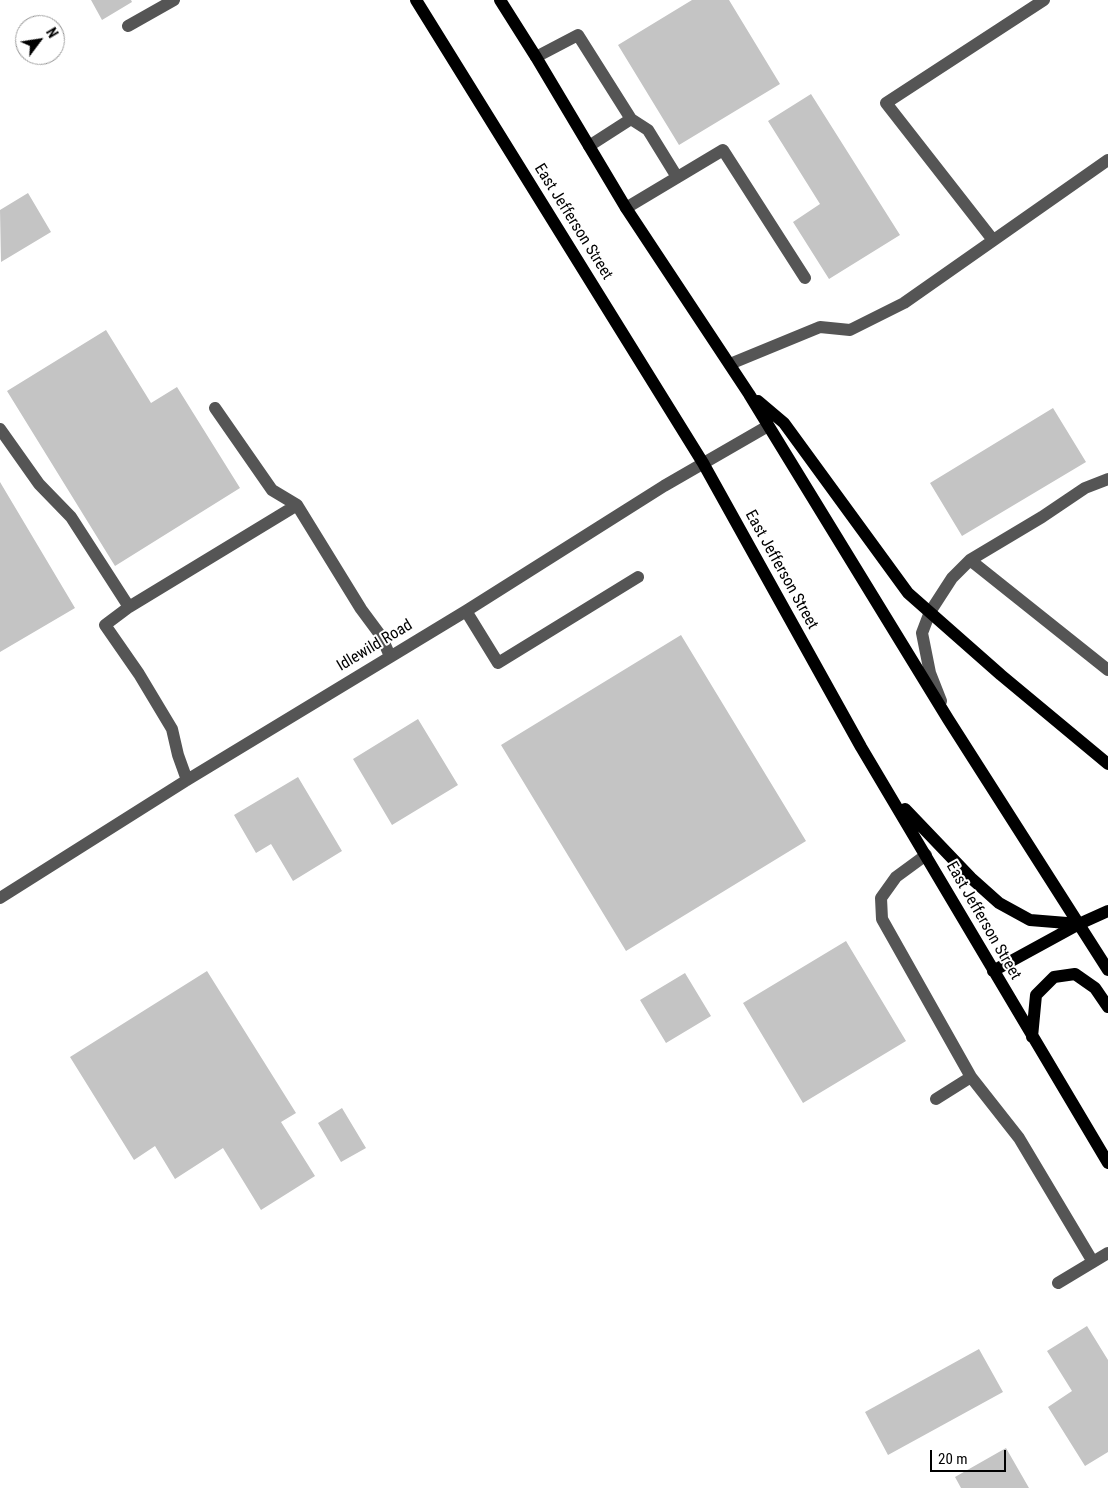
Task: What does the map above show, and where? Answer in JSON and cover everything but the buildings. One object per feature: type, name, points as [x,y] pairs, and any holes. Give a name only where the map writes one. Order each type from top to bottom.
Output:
[{"type":"main road","name":"East Jefferson Street","points":[[416,0],[703,463],[861,747],[1108,1163]]},
{"type":"main road","points":[[500,0],[626,208],[750,394],[948,719],[1108,970]]},
{"type":"main road","points":[[750,394],[784,423],[908,593],[1108,764]]},
{"type":"main road","points":[[890,794],[971,878],[999,903],[1030,920],[1079,924]]},
{"type":"main road","points":[[993,971],[1108,910]]},
{"type":"main road","points":[[1032,1037],[1036,995],[1054,977],[1075,974],[1095,988],[1108,1007]]},
{"type":"street","points":[[128,26],[174,0]]},
{"type":"street","points":[[994,240],[886,104],[1044,0]]},
{"type":"street","points":[[536,57],[578,36],[630,119],[648,130],[677,176]]},
{"type":"street","points":[[589,146],[630,119]]},
{"type":"street","points":[[626,208],[723,150],[804,278]]},
{"type":"street","points":[[730,364],[820,327],[850,330],[904,303],[1108,160]]},
{"type":"street","points":[[215,408],[272,490],[297,505],[361,609],[381,636],[390,656]]},
{"type":"street","name":"Idlewild Road","points":[[0,898],[703,463],[768,426]]},
{"type":"street","points":[[0,428],[38,484],[71,517],[129,607]]},
{"type":"street","points":[[948,719],[930,674],[922,633],[930,612],[952,578],[970,560],[1085,488],[1108,479]]},
{"type":"street","points":[[188,780],[178,754],[172,729],[139,674],[105,625],[129,607],[297,505]]},
{"type":"street","points":[[970,560],[1108,670]]},
{"type":"street","points":[[466,611],[498,663],[638,577]]},
{"type":"street","points":[[926,855],[896,877],[881,898],[882,919],[971,1077],[1019,1138],[1093,1262]]},
{"type":"street","points":[[936,1100],[971,1077]]},
{"type":"street","points":[[1058,1284],[1108,1253]]}]
